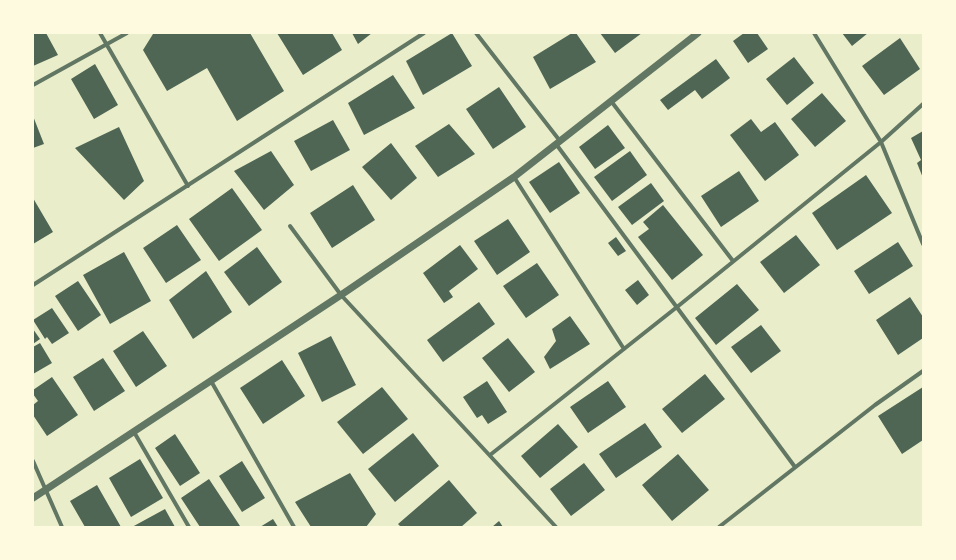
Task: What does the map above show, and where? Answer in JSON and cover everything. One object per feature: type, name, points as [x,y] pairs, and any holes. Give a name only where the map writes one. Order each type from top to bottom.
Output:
[{"type":"street","points":[[100,33],[188,186]]},
{"type":"street","points":[[33,85],[127,33]]},
{"type":"street","points":[[33,285],[424,33]]},
{"type":"street","points":[[476,33],[795,467]]},
{"type":"street","points":[[33,498],[341,295],[514,177],[698,33]]},
{"type":"street","points":[[814,33],[881,142],[923,244]]},
{"type":"street","points":[[611,101],[733,261]]},
{"type":"street","points":[[490,455],[677,307],[881,142],[923,104]]},
{"type":"street","points":[[514,177],[624,349]]},
{"type":"street","points":[[290,226],[341,295],[556,527]]},
{"type":"street","points":[[719,527],[875,405],[923,370]]},
{"type":"street","points":[[210,380],[294,527]]},
{"type":"street","points":[[134,432],[189,527]]},
{"type":"street","points":[[33,461],[62,527]]},
{"type":"building","points":[[33,33],[46,33],[58,55],[33,66]]},
{"type":"building","points":[[250,33],[284,91],[237,121],[207,68],[167,91],[143,50],[153,34]]},
{"type":"building","points":[[277,33],[332,33],[342,50],[303,75]]},
{"type":"building","points":[[352,33],[372,33],[358,44]]},
{"type":"building","points":[[452,33],[472,66],[423,95],[406,61]]},
{"type":"building","points":[[572,33],[576,33],[596,62],[550,89],[533,57]]},
{"type":"building","points":[[600,33],[642,33],[615,53]]},
{"type":"building","points":[[744,33],[757,33],[768,49],[748,63],[733,41]]},
{"type":"building","points":[[842,33],[868,33],[852,46]]},
{"type":"building","points":[[900,38],[920,69],[884,95],[862,66]]},
{"type":"building","points":[[794,57],[814,83],[787,105],[766,79]]},
{"type":"building","points":[[716,59],[730,78],[702,99],[695,90],[668,110],[660,100]]},
{"type":"building","points":[[95,64],[118,105],[94,119],[71,79]]},
{"type":"building","points":[[393,75],[415,108],[364,135],[348,103]]},
{"type":"building","points":[[499,87],[526,127],[493,149],[466,109]]},
{"type":"building","points":[[822,93],[846,121],[815,147],[791,119]]},
{"type":"building","points":[[33,116],[44,144],[33,148]]},
{"type":"building","points":[[751,119],[761,132],[775,122],[799,155],[765,181],[730,135]]},
{"type":"building","points":[[333,120],[350,150],[311,171],[294,141]]},
{"type":"building","points":[[449,124],[475,154],[438,177],[415,146]]},
{"type":"building","points":[[608,125],[625,148],[595,169],[579,147]]},
{"type":"building","points":[[119,127],[144,181],[124,200],[75,148]]},
{"type":"building","points":[[923,131],[923,178],[917,163],[921,160],[911,138]]},
{"type":"building","points":[[391,143],[417,178],[391,200],[362,167]]},
{"type":"building","points":[[271,151],[294,185],[264,210],[234,171]]},
{"type":"building","points":[[630,151],[647,175],[612,201],[594,177]]},
{"type":"building","points":[[559,162],[580,193],[550,213],[529,182]]},
{"type":"building","points":[[739,171],[759,201],[721,227],[701,196]]},
{"type":"building","points":[[866,175],[892,213],[837,250],[812,213]]},
{"type":"building","points":[[651,183],[664,201],[632,225],[618,207]]},
{"type":"building","points":[[353,185],[375,220],[332,248],[310,213]]},
{"type":"building","points":[[232,188],[262,230],[219,261],[189,219]]},
{"type":"building","points":[[33,198],[53,232],[33,244]]},
{"type":"building","points":[[663,205],[703,255],[672,280],[638,237],[649,229],[643,222]]},
{"type":"building","points":[[508,219],[530,252],[497,275],[474,241]]},
{"type":"building","points":[[177,225],[201,260],[166,283],[143,248]]},
{"type":"building","points":[[796,235],[820,265],[784,293],[760,262]]},
{"type":"building","points":[[616,237],[626,251],[618,256],[608,243]]},
{"type":"building","points":[[898,242],[913,266],[869,294],[854,271]]},
{"type":"building","points":[[460,245],[478,269],[449,291],[453,297],[444,303],[423,273]]},
{"type":"building","points":[[257,247],[282,282],[249,306],[224,272]]},
{"type":"building","points":[[124,252],[151,301],[110,324],[83,275]]},
{"type":"building","points":[[537,263],[559,295],[526,318],[503,286]]},
{"type":"building","points":[[206,271],[232,312],[193,339],[169,300]]},
{"type":"building","points":[[638,280],[649,295],[637,305],[625,290]]},
{"type":"building","points":[[78,281],[101,315],[78,331],[55,296]]},
{"type":"building","points":[[737,284],[759,310],[716,345],[695,318]]},
{"type":"building","points":[[910,297],[923,317],[923,338],[898,355],[876,320]]},
{"type":"building","points":[[479,302],[495,324],[443,362],[427,340]]},
{"type":"building","points":[[52,308],[69,333],[52,344],[47,337],[45,339],[33,320]]},
{"type":"building","points":[[570,316],[590,344],[550,369],[544,357],[556,341],[552,329]]},
{"type":"building","points":[[761,325],[781,351],[751,373],[731,347]]},
{"type":"building","points":[[33,329],[40,339],[33,344]]},
{"type":"building","points":[[143,331],[167,366],[136,387],[113,351]]},
{"type":"building","points":[[331,336],[356,385],[322,402],[298,353]]},
{"type":"building","points":[[508,338],[535,372],[509,392],[482,358]]},
{"type":"building","points":[[40,343],[52,363],[33,374],[33,347]]},
{"type":"building","points":[[103,358],[125,391],[94,411],[73,377]]},
{"type":"building","points":[[282,360],[305,396],[263,424],[240,388]]},
{"type":"building","points":[[705,374],[725,399],[682,433],[662,409]]},
{"type":"building","points":[[52,377],[78,415],[47,436],[33,415],[33,405],[38,401],[33,394],[33,390]]},
{"type":"building","points":[[487,381],[507,412],[488,424],[482,415],[477,418],[463,397]]},
{"type":"building","points":[[608,381],[626,407],[588,433],[570,407]]},
{"type":"building","points":[[382,387],[408,419],[363,454],[337,422]]},
{"type":"building","points":[[923,387],[923,440],[902,454],[878,416]]},
{"type":"building","points":[[645,423],[662,447],[616,478],[599,454]]},
{"type":"building","points":[[558,424],[578,447],[540,478],[521,456]]},
{"type":"building","points":[[413,433],[439,466],[395,502],[368,469]]},
{"type":"building","points":[[175,434],[200,473],[180,486],[155,448]]},
{"type":"building","points":[[678,454],[709,490],[672,521],[642,485]]},
{"type":"building","points":[[140,459],[163,498],[131,517],[109,478]]},
{"type":"building","points":[[242,461],[265,498],[242,512],[219,476]]},
{"type":"building","points":[[584,463],[605,490],[571,516],[550,489]]},
{"type":"building","points":[[350,473],[376,514],[366,527],[311,527],[295,502]]},
{"type":"building","points":[[209,479],[240,526],[200,527],[181,498]]},
{"type":"building","points":[[449,480],[477,513],[461,527],[401,527],[398,524]]},
{"type":"building","points":[[97,485],[121,527],[85,527],[70,501]]},
{"type":"building","points":[[165,509],[175,527],[132,527]]},
{"type":"building","points":[[273,519],[278,527],[260,527]]},
{"type":"building","points":[[499,521],[503,527],[492,527]]}]
